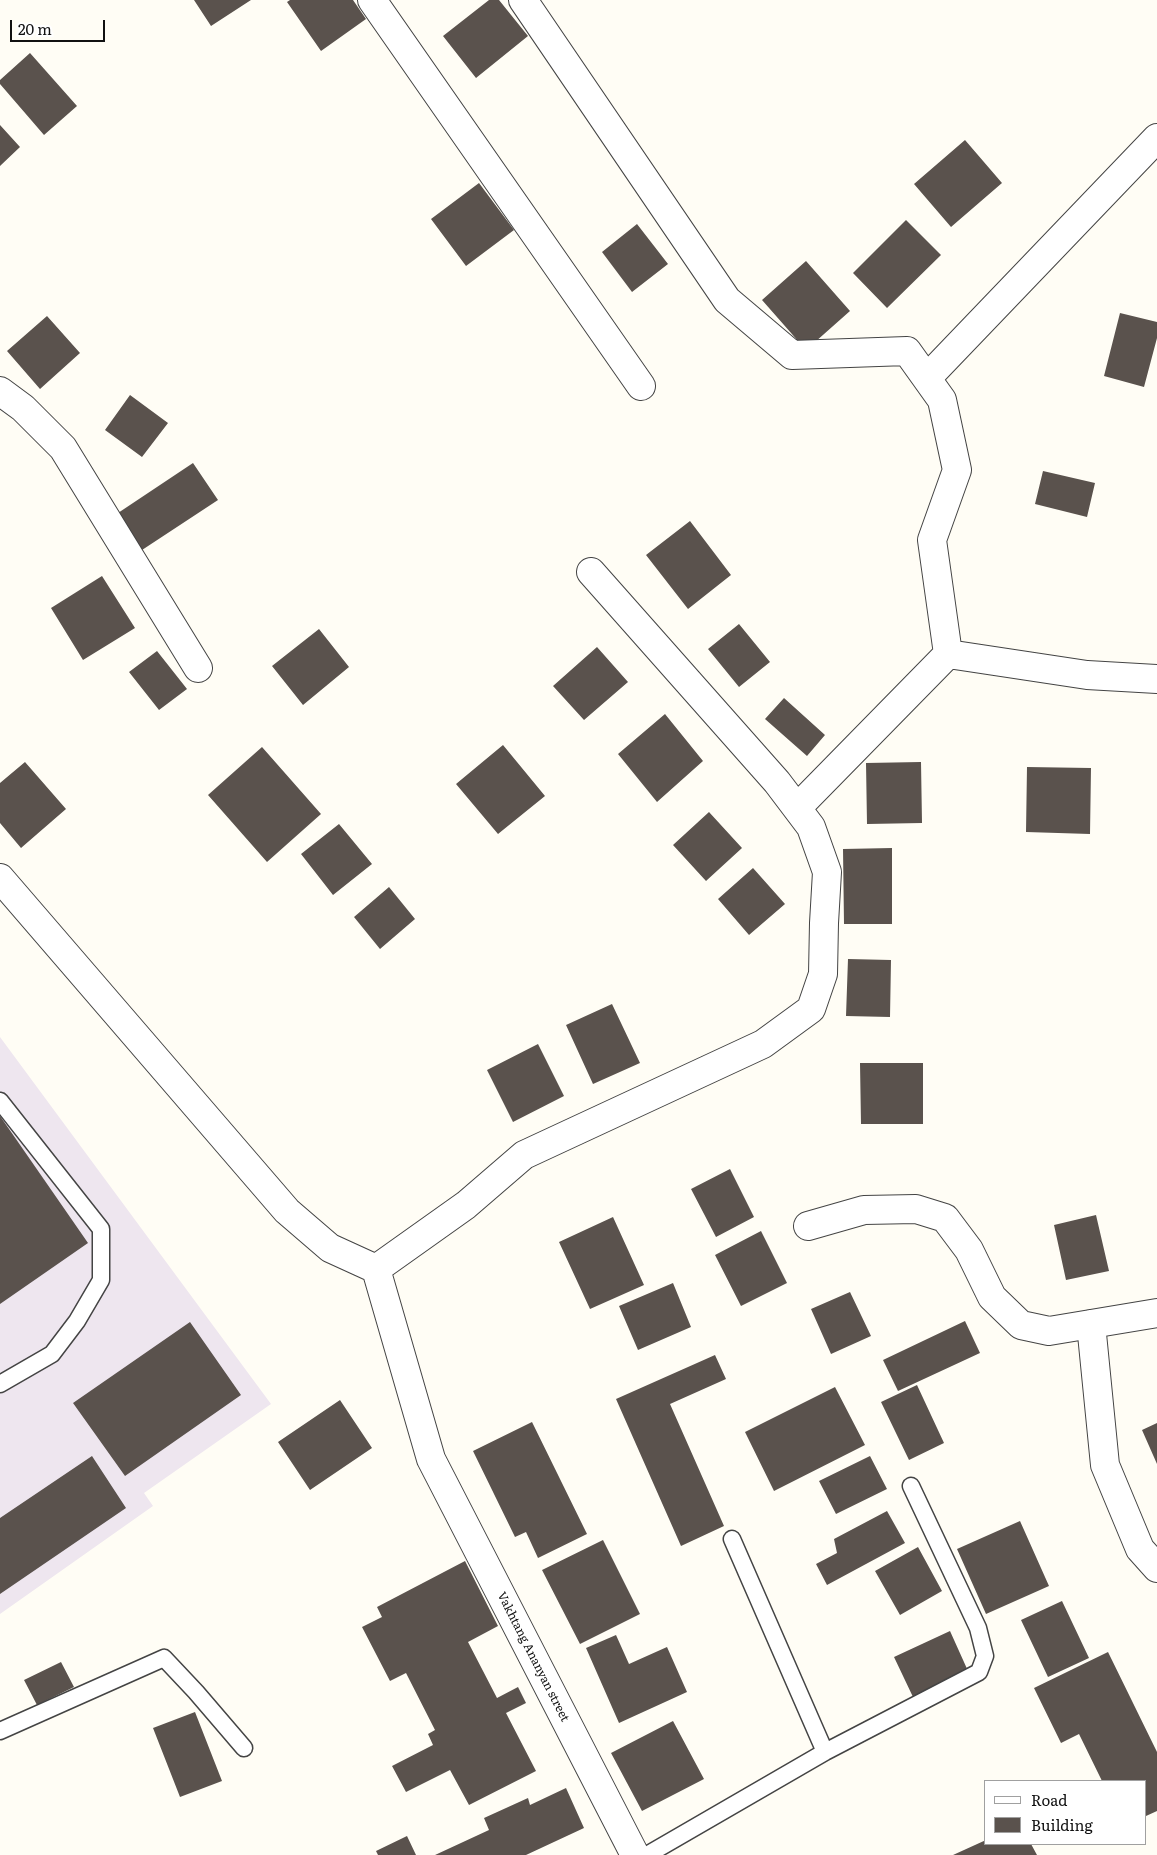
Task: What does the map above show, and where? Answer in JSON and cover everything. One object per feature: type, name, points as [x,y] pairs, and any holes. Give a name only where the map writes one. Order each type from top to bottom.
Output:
[{"type":"street","points":[[372,0],[641,386]]},
{"type":"street","points":[[523,0],[727,300],[792,355],[907,351],[942,400],[958,470],[932,540],[948,654]]},
{"type":"street","points":[[927,378],[1157,138]]},
{"type":"street","points":[[0,391],[23,408],[63,448],[198,668]]},
{"type":"street","points":[[0,878],[287,1211],[330,1248],[376,1269],[466,1205],[524,1155],[763,1044],[811,1009],[823,974],[827,872],[811,827],[777,782],[591,572]]},
{"type":"street","points":[[948,654],[1087,674],[1157,678]]},
{"type":"street","points":[[797,808],[948,654]]},
{"type":"street","points":[[808,1226],[864,1210],[916,1209],[945,1218],[968,1250],[992,1298],[1021,1325],[1049,1331],[1157,1313]]},
{"type":"street","name":"Vakhtang Ananyan street","points":[[376,1269],[431,1459],[635,1855]]},
{"type":"street","points":[[1091,1324],[1104,1465],[1140,1549],[1157,1568]]},
{"type":"lane","points":[[0,1101],[102,1229],[101,1280],[77,1321],[52,1354],[0,1384]]},
{"type":"lane","points":[[647,1855],[825,1752],[979,1672],[985,1656],[978,1628],[911,1486]]},
{"type":"lane","points":[[732,1539],[825,1752]]},
{"type":"lane","points":[[0,1731],[164,1658],[244,1748]]},
{"type":"shaded area","points":[[0,1037],[271,1404],[144,1493],[153,1506],[0,1614]]},
{"type":"building","points":[[194,0],[251,0],[211,26]]},
{"type":"building","points":[[290,0],[353,0],[366,19],[321,51],[287,2]]},
{"type":"building","points":[[489,0],[499,0],[528,36],[476,78],[443,36]]},
{"type":"building","points":[[30,53],[77,106],[44,135],[0,84],[0,80]]},
{"type":"building","points":[[0,125],[20,147],[0,166]]},
{"type":"building","points":[[965,140],[1002,183],[951,227],[914,184]]},
{"type":"building","points":[[479,183],[514,230],[466,266],[431,219]]},
{"type":"building","points":[[906,220],[941,255],[887,308],[853,273]]},
{"type":"building","points":[[637,224],[668,264],[632,292],[602,252]]},
{"type":"building","points":[[806,261],[850,311],[806,350],[762,300]]},
{"type":"building","points":[[1120,313],[1157,322],[1157,338],[1144,387],[1104,376]]},
{"type":"building","points":[[47,316],[80,353],[40,389],[7,351]]},
{"type":"building","points":[[130,395],[168,423],[142,457],[105,430]]},
{"type":"building","points":[[193,463],[218,500],[142,550],[118,513]]},
{"type":"building","points":[[1043,471],[1095,483],[1087,517],[1035,504]]},
{"type":"building","points":[[690,521],[731,575],[688,609],[646,555]]},
{"type":"building","points":[[102,576],[135,628],[83,660],[51,608]]},
{"type":"building","points":[[739,624],[770,662],[739,687],[708,649]]},
{"type":"building","points":[[319,629],[349,667],[303,705],[272,666]]},
{"type":"building","points":[[597,647],[628,682],[584,720],[553,686]]},
{"type":"building","points":[[157,651],[187,689],[159,710],[129,672]]},
{"type":"building","points":[[784,698],[825,735],[807,756],[765,719]]},
{"type":"building","points":[[665,714],[703,761],[657,802],[618,754]]},
{"type":"building","points":[[503,745],[545,796],[498,834],[456,784]]},
{"type":"building","points":[[262,747],[321,814],[267,862],[208,795]]},
{"type":"building","points":[[25,762],[66,809],[21,848],[0,823],[0,783]]},
{"type":"building","points":[[921,762],[922,823],[867,824],[866,763]]},
{"type":"building","points":[[1027,767],[1091,768],[1090,834],[1026,832]]},
{"type":"building","points":[[709,812],[742,848],[706,881],[673,845]]},
{"type":"building","points":[[339,824],[372,864],[333,895],[301,854]]},
{"type":"building","points":[[892,848],[892,924],[844,924],[843,849]]},
{"type":"building","points":[[753,868],[785,904],[749,935],[718,899]]},
{"type":"building","points":[[389,887],[415,919],[380,949],[354,917]]},
{"type":"building","points":[[848,959],[891,960],[890,1017],[846,1016]]},
{"type":"building","points":[[612,1004],[640,1063],[593,1084],[566,1025]]},
{"type":"building","points":[[538,1044],[564,1096],[513,1122],[487,1070]]},
{"type":"building","points":[[860,1063],[923,1063],[923,1124],[861,1124]]},
{"type":"building","points":[[0,1116],[88,1243],[0,1304]]},
{"type":"building","points":[[730,1169],[754,1217],[716,1237],[691,1189]]},
{"type":"building","points":[[1096,1215],[1109,1271],[1066,1280],[1054,1225]]},
{"type":"building","points":[[613,1217],[644,1285],[590,1309],[559,1242]]},
{"type":"building","points":[[761,1231],[787,1283],[741,1306],[715,1255]]},
{"type":"building","points":[[673,1283],[691,1327],[638,1350],[619,1306]]},
{"type":"building","points":[[850,1292],[871,1336],[831,1354],[811,1309]]},
{"type":"building","points":[[965,1321],[980,1353],[898,1391],[883,1360]]},
{"type":"building","points":[[190,1322],[241,1395],[125,1476],[73,1403]]},
{"type":"building","points":[[715,1355],[726,1379],[670,1404],[724,1526],[681,1546],[616,1399]]},
{"type":"building","points":[[917,1385],[944,1443],[909,1460],[881,1402]]},
{"type":"building","points":[[835,1387],[865,1445],[774,1491],[745,1432]]},
{"type":"building","points":[[340,1400],[372,1448],[310,1490],[278,1442]]},
{"type":"building","points":[[532,1422],[587,1534],[538,1558],[526,1532],[515,1537],[473,1451]]},
{"type":"building","points":[[1157,1423],[1157,1464],[1142,1430]]},
{"type":"building","points":[[92,1456],[126,1508],[0,1594],[0,1518]]},
{"type":"building","points":[[870,1456],[887,1489],[836,1514],[819,1481]]},
{"type":"building","points":[[887,1511],[905,1543],[827,1585],[816,1564],[837,1553],[834,1539]]},
{"type":"building","points":[[1020,1521],[1049,1586],[986,1614],[957,1549]]},
{"type":"building","points":[[603,1540],[640,1614],[580,1644],[542,1570]]},
{"type":"building","points":[[918,1547],[942,1591],[900,1615],[875,1571]]},
{"type":"building","points":[[465,1561],[498,1626],[468,1642],[497,1698],[518,1687],[526,1703],[506,1713],[536,1771],[469,1805],[450,1770],[406,1792],[392,1766],[433,1745],[428,1734],[435,1730],[406,1673],[390,1681],[362,1627],[382,1617],[377,1607]]},
{"type":"building","points":[[1062,1601],[1089,1658],[1048,1677],[1021,1620]]},
{"type":"building","points":[[950,1631],[968,1671],[913,1697],[894,1657]]},
{"type":"building","points":[[616,1635],[629,1664],[667,1647],[687,1692],[619,1723],[586,1648]]},
{"type":"building","points":[[1108,1652],[1157,1752],[1157,1811],[1147,1816],[1147,1780],[1102,1780],[1079,1734],[1061,1743],[1034,1688]]},
{"type":"building","points":[[61,1662],[74,1687],[37,1705],[24,1680]]},
{"type":"building","points":[[195,1712],[222,1781],[180,1797],[153,1728]]},
{"type":"building","points":[[673,1721],[704,1779],[642,1811],[611,1753]]},
{"type":"building","points":[[566,1788],[584,1828],[526,1855],[435,1855],[489,1830],[484,1818],[528,1798],[530,1805]]},
{"type":"building","points":[[407,1836],[416,1855],[378,1855],[376,1851]]},
{"type":"building","points":[[984,1841],[984,1845],[1032,1845],[1037,1855],[953,1855]]}]
